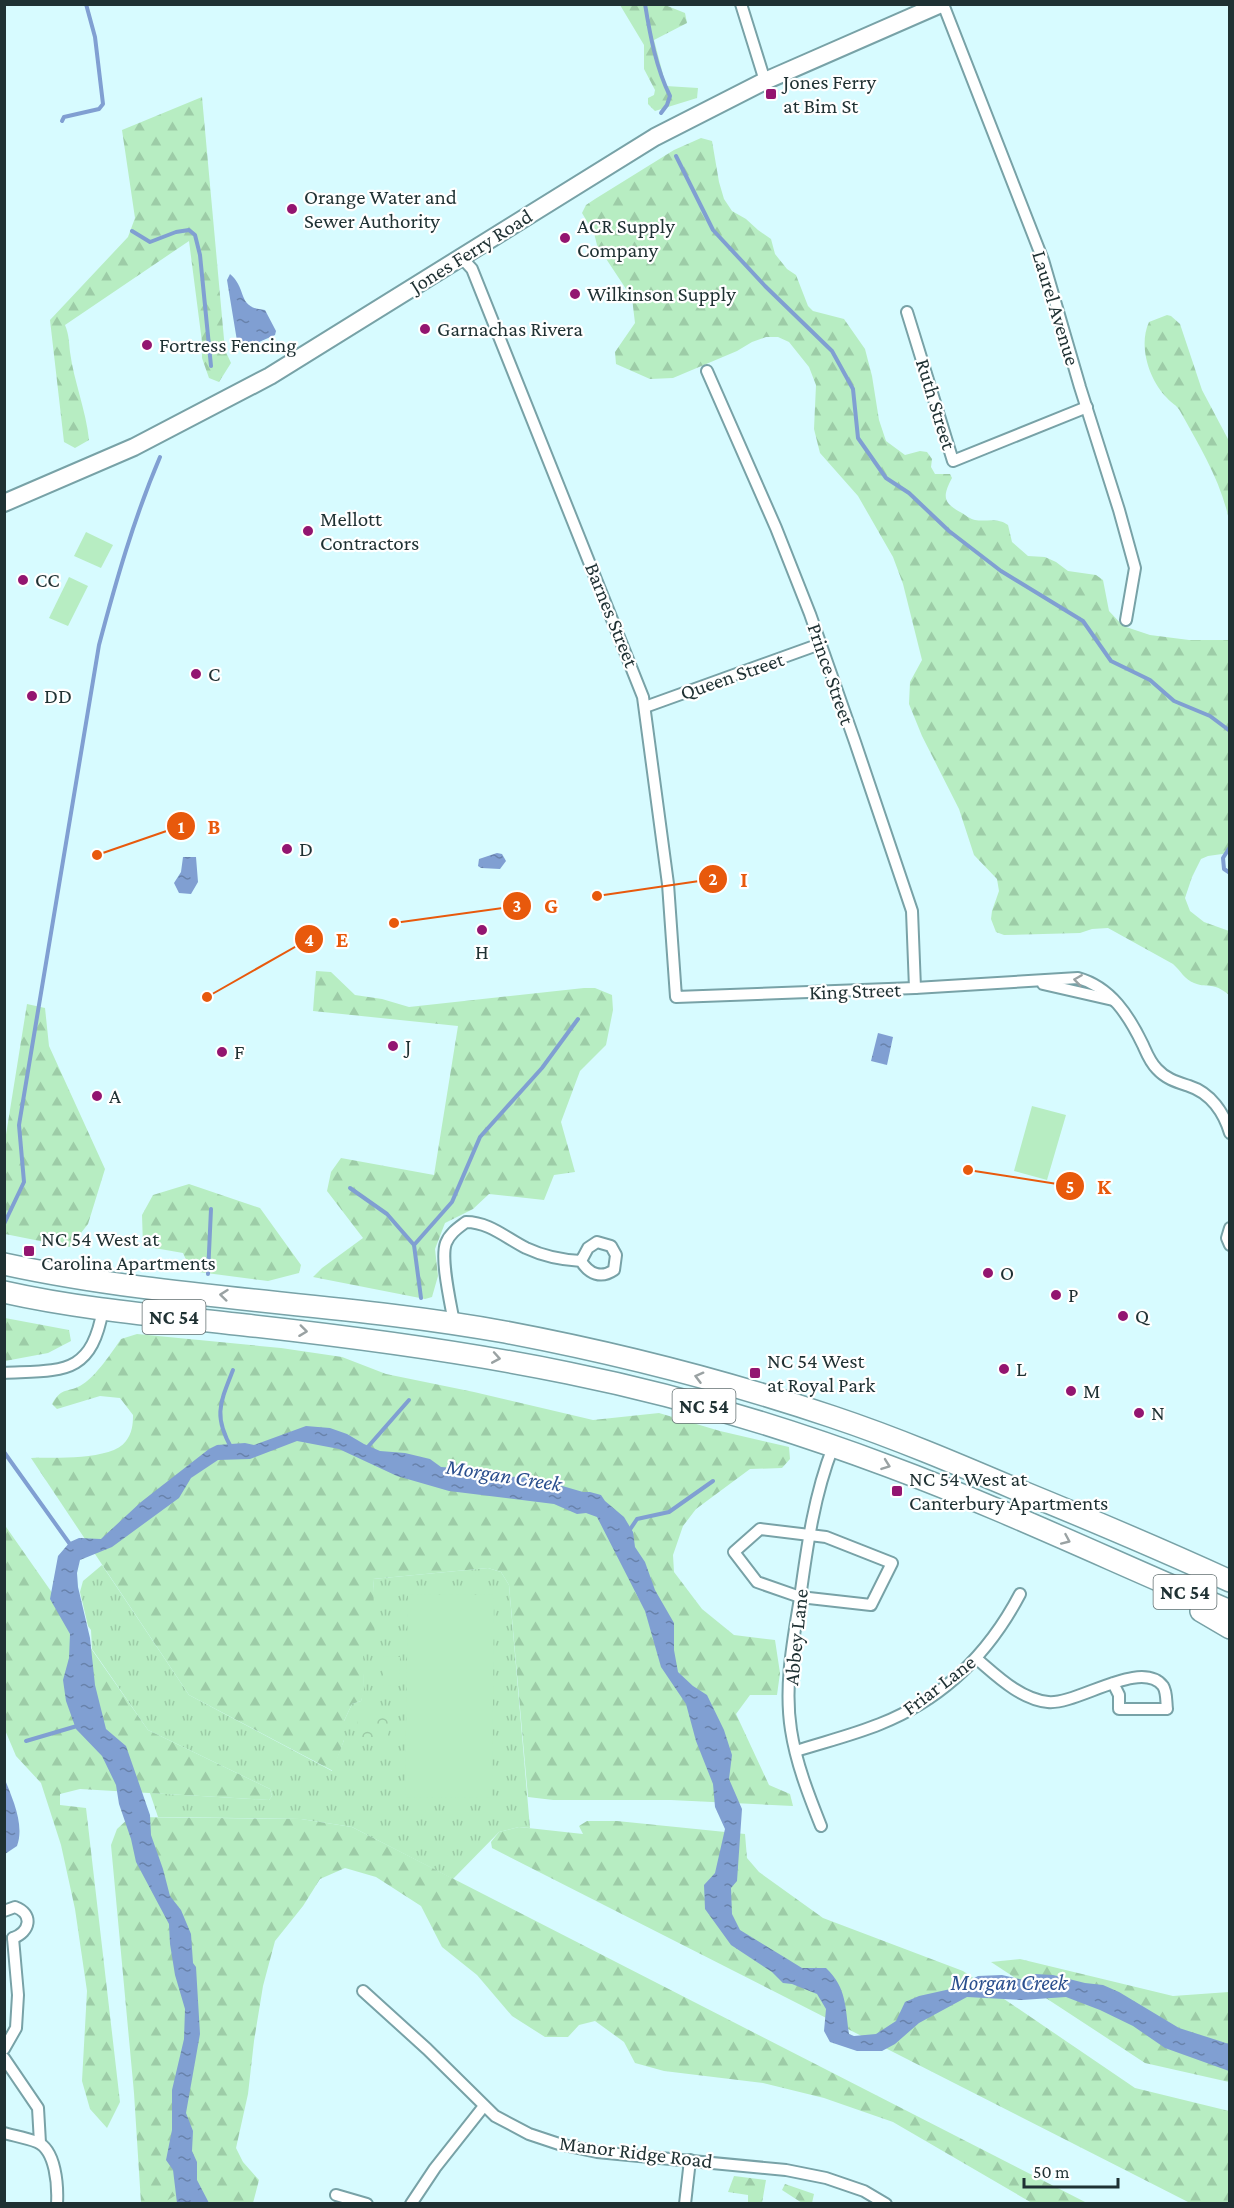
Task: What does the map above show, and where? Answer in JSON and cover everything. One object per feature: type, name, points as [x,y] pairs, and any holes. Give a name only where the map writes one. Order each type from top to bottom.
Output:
[{"type":"highway","name":"NC 54","points":[[4,1264],[71,1277],[454,1323],[574,1346],[662,1367],[832,1416],[973,1471],[1230,1581]]},
{"type":"highway","points":[[12,1294],[37,1287],[97,1293],[110,1289],[114,1282]]},
{"type":"highway","points":[[103,1309],[108,1303],[118,1299],[172,1300],[185,1291]]},
{"type":"highway","name":"NC 54","points":[[12,1294],[103,1309],[440,1349],[630,1386],[716,1409],[833,1447],[949,1490],[1230,1611]]},
{"type":"highway","points":[[630,1386],[693,1392],[801,1420],[816,1420],[832,1416]]},
{"type":"highway","points":[[833,1447],[848,1440],[858,1440],[913,1457],[973,1471]]},
{"type":"highway","points":[[1172,1555],[1230,1570]]},
{"type":"highway","points":[[1140,1573],[1230,1628]]},
{"type":"main road","name":"Jones Ferry Road","points":[[4,503],[134,447],[270,376],[655,137],[765,81],[942,4]]},
{"type":"street","points":[[741,4],[765,81]]},
{"type":"street","name":"Laurel Avenue","points":[[942,4],[1043,260],[1087,407],[1135,568],[1126,620]]},
{"type":"street","name":"Barnes Street","points":[[461,257],[472,269],[643,697],[668,884],[676,997]]},
{"type":"street","name":"Ruth Street","points":[[907,312],[953,461],[1087,407]]},
{"type":"street","name":"Prince Street","points":[[706,371],[776,528],[820,644],[912,911],[915,988]]},
{"type":"street","name":"Queen Street","points":[[645,707],[820,644]]},
{"type":"street","name":"King Street","points":[[676,997],[1033,981],[1116,1001],[1124,1009],[1149,1060],[1156,1069],[1175,1082],[1191,1086],[1203,1093],[1224,1117],[1230,1134]]},
{"type":"street","points":[[454,1323],[444,1265],[444,1248],[450,1236],[466,1222],[485,1225],[527,1248],[553,1257],[581,1261]]},
{"type":"street","points":[[1230,1228],[1227,1238],[1230,1245]]},
{"type":"street","points":[[4,1373],[70,1366],[82,1359],[94,1342],[103,1309]]},
{"type":"street","name":"Abbey Lane","points":[[821,1826],[808,1792],[791,1730],[790,1671],[809,1535],[824,1470],[833,1447]]},
{"type":"street","points":[[760,1529],[826,1537],[892,1563],[871,1605],[800,1597],[757,1582],[734,1552],[760,1529]]},
{"type":"street","name":"Friar Lane","points":[[796,1751],[880,1724],[909,1711],[940,1690],[977,1659],[1009,1614],[1020,1594]]},
{"type":"street","points":[[977,1659],[1023,1694],[1049,1702],[1078,1697],[1113,1683],[1132,1678],[1152,1679],[1162,1684],[1165,1689],[1167,1709],[1119,1709],[1119,1695],[1113,1683]]},
{"type":"street","points":[[4,1911],[15,1907],[24,1911],[27,1925],[24,1931],[9,1935],[18,1995],[16,2028],[4,2049]]},
{"type":"street","name":"Manor Ridge Road","points":[[363,1990],[436,2057],[495,2116],[529,2134],[559,2144],[597,2152],[786,2170],[826,2178],[864,2192],[886,2204]]},
{"type":"street","points":[[4,2058],[38,2108],[40,2143],[51,2160],[57,2176],[57,2204]]},
{"type":"street","points":[[411,2204],[435,2168],[484,2106]]},
{"type":"street","points":[[4,2133],[40,2143]]},
{"type":"street","points":[[684,2204],[690,2160]]},
{"type":"street","points":[[336,2195],[367,2204]]},
{"type":"green space","points":[[620,5],[665,5],[685,13],[687,23],[654,40],[666,86],[698,88],[697,98],[655,111],[648,104],[648,98],[654,95],[655,90],[644,69],[644,45]]},
{"type":"green space","points":[[202,97],[225,350],[231,363],[219,382],[209,378],[202,358],[189,241],[65,325],[89,440],[75,448],[64,442],[50,320],[128,237],[135,218],[122,130]]},
{"type":"green space","points":[[701,138],[712,141],[719,182],[724,199],[732,211],[771,239],[775,254],[787,269],[796,275],[808,306],[813,311],[844,319],[865,349],[879,420],[886,441],[905,455],[920,451],[927,452],[932,459],[931,467],[935,474],[950,474],[952,478],[946,499],[951,506],[973,519],[996,520],[1008,525],[1012,542],[1028,556],[1045,557],[1068,571],[1096,575],[1103,580],[1109,611],[1123,626],[1150,635],[1189,640],[1229,640],[1229,853],[1201,859],[1185,898],[1190,911],[1204,922],[1229,931],[1229,995],[1215,987],[1191,982],[1173,964],[1108,928],[1092,929],[1080,933],[1004,935],[996,932],[991,919],[999,891],[997,879],[974,855],[959,809],[922,736],[909,704],[910,682],[922,660],[903,584],[893,557],[858,496],[820,453],[814,429],[816,385],[809,367],[789,342],[778,337],[766,337],[673,378],[650,379],[616,364],[615,352],[635,323],[632,298],[597,245],[594,233],[582,213],[586,205],[595,199],[674,150]]},
{"type":"green space","points":[[1167,315],[1180,324],[1202,390],[1229,441],[1229,520],[1221,491],[1202,450],[1179,409],[1161,391],[1150,372],[1145,352],[1146,331],[1149,322]]},
{"type":"green space","points":[[86,532],[113,545],[101,568],[74,556]]},
{"type":"green space","points":[[69,577],[88,586],[68,626],[49,618]]},
{"type":"green space","points":[[316,971],[331,972],[355,995],[382,999],[409,1007],[584,988],[595,988],[612,995],[613,1010],[606,1045],[580,1071],[561,1122],[575,1172],[554,1175],[544,1200],[489,1194],[473,1209],[445,1223],[435,1249],[438,1276],[432,1297],[425,1299],[313,1277],[363,1238],[327,1191],[331,1172],[341,1158],[434,1175],[458,1026],[313,1011]]},
{"type":"green space","points":[[27,1004],[45,1008],[49,1046],[105,1169],[88,1224],[70,1247],[5,1234],[5,1141]]},
{"type":"green space","points":[[1032,1106],[1066,1115],[1047,1180],[1014,1171]]},
{"type":"green space","points":[[189,1184],[260,1208],[301,1265],[299,1273],[268,1281],[191,1271],[183,1253],[143,1246],[142,1215],[153,1195]]},
{"type":"green space","points":[[5,1318],[69,1330],[71,1341],[48,1353],[5,1361]]},
{"type":"green space","points":[[137,1334],[281,1348],[342,1357],[386,1374],[593,1420],[659,1413],[720,1431],[789,1447],[790,1459],[782,1468],[750,1469],[696,1509],[683,1526],[673,1555],[674,1572],[702,1609],[734,1635],[775,1640],[780,1673],[777,1695],[750,1695],[736,1714],[769,1785],[790,1794],[793,1806],[671,1800],[553,1800],[528,1797],[509,1585],[501,1572],[488,1568],[373,1579],[375,1641],[363,1650],[364,1692],[361,1701],[352,1704],[344,1721],[344,1740],[333,1771],[189,1695],[31,1458],[96,1455],[119,1447],[126,1441],[132,1429],[133,1415],[120,1398],[100,1396],[57,1409],[52,1404],[59,1394],[88,1381],[121,1339]]},
{"type":"green space","points":[[4,1524],[148,1730],[270,1789],[272,1796],[269,1800],[80,1789],[60,1794],[60,1805],[86,1808],[120,2102],[107,2128],[90,2109],[82,2081],[87,1991],[75,1909],[61,1845],[41,1783],[16,1756],[5,1730]]},
{"type":"green space","points":[[102,1565],[189,1695],[332,1771],[344,1740],[344,1721],[352,1704],[361,1701],[363,1649],[372,1606],[373,1579],[488,1568],[501,1572],[509,1585],[530,1828],[519,1827],[499,1832],[453,1879],[352,1827],[301,1819],[158,1817],[150,1793],[269,1800],[272,1796],[270,1789],[148,1730],[92,1649],[91,1630],[80,1592],[83,1581]]},
{"type":"green space","points":[[408,1594],[494,1595],[492,1798],[405,1797]]},
{"type":"green space","points":[[383,1656],[400,1657],[399,1686],[383,1685]]},
{"type":"green space","points":[[358,1712],[390,1715],[387,1745],[357,1739]]},
{"type":"green space","points":[[130,1817],[301,1819],[352,1827],[1087,2203],[1032,2203],[893,2122],[824,2098],[763,2083],[664,2071],[635,2063],[624,2042],[595,2021],[579,2025],[568,2037],[545,2037],[512,2016],[477,1975],[442,1947],[421,1906],[376,1877],[345,1868],[320,1879],[303,1906],[275,1941],[263,1986],[248,2094],[236,2148],[243,2162],[259,2180],[253,2203],[141,2203],[134,2093],[111,1845],[117,1829]]},
{"type":"green space","points":[[587,1821],[617,1821],[745,1834],[747,1858],[759,1872],[823,1918],[963,1971],[1135,2088],[1229,2111],[1229,2203],[1190,2203],[492,1848],[491,1842],[499,1832],[519,1827],[583,1834],[579,1826]]},
{"type":"green space","points":[[1020,1959],[1173,1996],[1229,1992],[1229,2082],[1145,2063],[991,1962]]},
{"type":"green space","points":[[734,2176],[766,2180],[762,2203],[748,2203],[748,2195],[728,2192]]},
{"type":"green space","points":[[202,2178],[216,2203],[162,2204]]},
{"type":"green space","points":[[785,2184],[814,2194],[812,2203],[802,2203],[782,2190]]},
{"type":"water","points":[[230,274],[239,286],[246,302],[250,306],[265,310],[276,331],[275,335],[243,349],[238,347],[227,280]]},
{"type":"water","points":[[497,853],[502,854],[506,861],[500,869],[478,866],[479,859]]},
{"type":"water","points":[[183,857],[196,857],[198,882],[191,894],[179,893],[174,883],[181,872]]},
{"type":"water","points":[[878,1033],[893,1037],[887,1065],[871,1061]]},
{"type":"water","name":"Morgan Creek","points":[[306,1426],[330,1428],[380,1451],[405,1453],[430,1459],[441,1467],[470,1469],[500,1476],[535,1478],[601,1495],[624,1517],[633,1532],[635,1547],[645,1562],[655,1590],[674,1623],[674,1650],[678,1672],[707,1695],[724,1730],[732,1755],[729,1779],[742,1809],[737,1881],[731,1888],[732,1914],[740,1930],[802,1968],[826,1968],[833,1975],[846,2007],[849,2034],[854,2036],[876,2034],[896,2021],[905,2002],[919,1996],[955,1988],[978,1976],[1002,1975],[1028,1981],[1035,1974],[1053,1975],[1103,1985],[1179,2028],[1229,2044],[1229,2071],[1165,2048],[1133,2026],[1066,1997],[1022,2000],[967,1997],[919,2023],[895,2044],[882,2051],[857,2051],[830,2042],[824,2031],[826,2009],[817,1994],[792,1984],[783,1983],[772,1972],[731,1945],[705,1909],[704,1885],[715,1873],[725,1829],[715,1807],[713,1784],[696,1741],[686,1704],[661,1667],[645,1611],[597,1517],[586,1513],[577,1514],[554,1504],[449,1491],[397,1476],[339,1449],[297,1441],[250,1459],[218,1460],[191,1478],[179,1498],[112,1547],[80,1560],[77,1573],[90,1638],[95,1685],[106,1729],[126,1746],[150,1815],[151,1835],[170,1896],[181,1910],[191,1934],[193,1963],[196,1967],[200,2034],[186,2113],[193,2131],[192,2151],[197,2162],[197,2180],[209,2203],[177,2203],[173,2170],[166,2160],[172,2130],[172,2090],[184,2039],[185,2009],[175,1975],[169,1924],[136,1862],[119,1804],[116,1785],[102,1756],[76,1729],[66,1701],[63,1680],[69,1658],[70,1634],[50,1599],[58,1556],[70,1542],[79,1538],[101,1539],[141,1502],[217,1445],[245,1443],[254,1445]]},
{"type":"water","points":[[4,1777],[19,1820],[17,1846],[5,1854]]},
{"type":"waterway","points":[[62,121],[64,117],[99,109],[103,104],[95,37],[86,4]]},
{"type":"waterway","points":[[645,4],[657,63],[670,96],[661,113]]},
{"type":"waterway","points":[[676,156],[713,230],[765,286],[832,351],[853,389],[858,438],[886,478],[909,493],[949,531],[1001,571],[1083,621],[1111,661],[1150,680],[1174,701],[1210,716],[1230,731]]},
{"type":"waterway","points":[[132,231],[150,242],[176,232],[189,230],[195,235],[200,255],[211,366]]},
{"type":"waterway","points":[[4,1224],[24,1182],[19,1125],[99,645],[126,550],[160,457]]},
{"type":"waterway","points":[[1230,847],[1223,858],[1224,869],[1230,873]]},
{"type":"waterway","points":[[421,1298],[414,1245],[452,1202],[480,1137],[542,1068],[578,1019]]},
{"type":"waterway","points":[[350,1188],[387,1214],[414,1245]]},
{"type":"waterway","points":[[208,1274],[211,1209]]},
{"type":"waterway","points":[[232,1449],[222,1427],[220,1410],[233,1370]]},
{"type":"waterway","points":[[366,1449],[409,1400]]},
{"type":"waterway","points":[[4,1452],[72,1547]]},
{"type":"waterway","points":[[629,1531],[637,1519],[669,1512],[713,1481]]},
{"type":"waterway","points":[[26,1741],[77,1726]]},
{"type":"place","name":"Jones Ferry at Bim St","points":[[771,94]]},
{"type":"place","name":"Orange Water and Sewer Authority","points":[[292,209]]},
{"type":"place","name":"ACR Supply Company","points":[[565,238]]},
{"type":"place","name":"Wilkinson Supply","points":[[575,294]]},
{"type":"place","name":"Garnachas Rivera","points":[[425,329]]},
{"type":"place","name":"Fortress Fencing","points":[[147,345]]},
{"type":"place","name":"Mellott Contractors","points":[[308,531]]},
{"type":"place","name":"CC","points":[[23,580]]},
{"type":"place","name":"C","points":[[196,674]]},
{"type":"place","name":"DD","points":[[32,696]]},
{"type":"place","name":"D","points":[[287,849]]},
{"type":"place","name":"B","points":[[97,855]]},
{"type":"place","name":"I","points":[[597,896]]},
{"type":"place","name":"G","points":[[394,923]]},
{"type":"place","name":"H","points":[[482,930]]},
{"type":"place","name":"E","points":[[207,997]]},
{"type":"place","name":"J","points":[[393,1046]]},
{"type":"place","name":"F","points":[[222,1052]]},
{"type":"place","name":"A","points":[[97,1096]]},
{"type":"place","name":"K","points":[[968,1170]]},
{"type":"place","name":"NC 54 West at Carolina Apartments","points":[[29,1251]]},
{"type":"place","name":"O","points":[[988,1273]]},
{"type":"place","name":"P","points":[[1056,1295]]},
{"type":"place","name":"Q","points":[[1123,1316]]},
{"type":"place","name":"L","points":[[1004,1369]]},
{"type":"place","name":"NC 54 West at Royal Park","points":[[755,1373]]},
{"type":"place","name":"M","points":[[1071,1391]]},
{"type":"place","name":"N","points":[[1139,1413]]},
{"type":"place","name":"NC 54 West at Canterbury Apartments","points":[[897,1491]]}]
